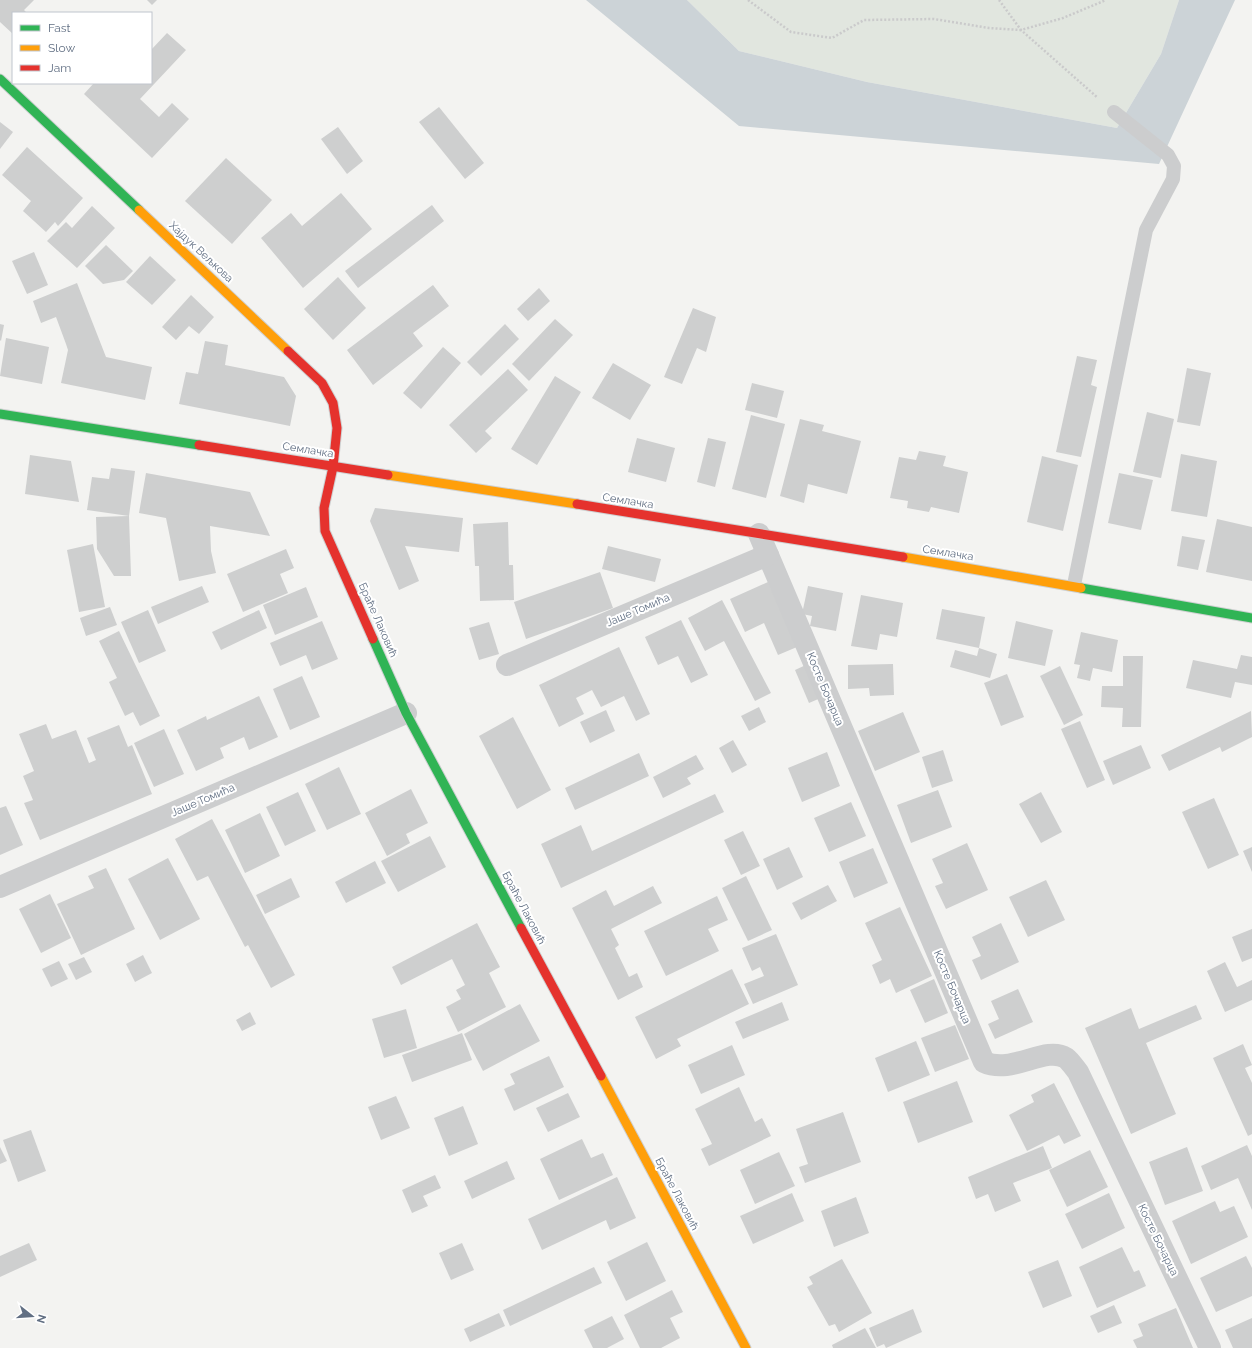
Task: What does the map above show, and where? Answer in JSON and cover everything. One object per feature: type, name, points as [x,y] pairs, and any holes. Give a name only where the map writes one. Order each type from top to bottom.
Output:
[{"type":"street","name":"Хајдук Вељкова","points":[[0,79],[322,383],[336,412],[338,428],[333,466]]},
{"type":"street","name":"Семлачка","points":[[0,414],[759,534],[1074,586],[1252,618]]},
{"type":"street","name":"Браће Лаковић","points":[[333,466],[324,508],[325,531],[406,713],[746,1348]]},
{"type":"street","name":"Косте Бочарца","points":[[759,534],[984,1062],[993,1066],[1003,1067],[1054,1054],[1066,1058],[1078,1072],[1210,1348]]},
{"type":"street","name":"Јаше Томића","points":[[507,665],[768,555]]},
{"type":"street","name":"Јаше Томића","points":[[0,887],[406,713]]},
{"type":"lane","points":[[1074,586],[1146,230],[1173,179],[1174,166],[1168,155],[1114,112]]},
{"type":"path","points":[[748,0],[791,32],[832,38],[864,20],[934,19],[989,28],[1021,30],[1063,18],[1106,0]]},
{"type":"path","points":[[999,0],[1021,30],[1114,112]]},
{"type":"shaded area","points":[[586,0],[687,0],[739,51],[867,82],[1117,128],[1161,54],[1179,0],[1235,0],[1159,164],[739,126]]},
{"type":"shaded area","points":[[687,0],[1179,0],[1161,54],[1117,128],[867,82],[739,51]]},
{"type":"building","points":[[0,0],[34,0],[24,10],[26,12],[12,12],[12,33],[0,22]]},
{"type":"building","points":[[147,0],[157,0],[152,5]]},
{"type":"building","points":[[167,33],[186,50],[140,99],[159,117],[172,103],[189,119],[152,158],[84,94],[93,84],[152,84],[152,49]]},
{"type":"building","points":[[439,107],[484,163],[465,179],[419,122]]},
{"type":"building","points":[[0,122],[13,132],[0,149]]},
{"type":"building","points":[[338,127],[363,161],[347,174],[321,139]]},
{"type":"building","points":[[27,147],[83,198],[58,226],[55,222],[46,232],[23,211],[31,201],[2,175]]},
{"type":"building","points":[[226,158],[272,200],[232,244],[185,201]]},
{"type":"building","points":[[341,193],[372,229],[303,288],[261,238],[291,213],[302,226]]},
{"type":"building","points":[[432,205],[444,221],[358,288],[345,271]]},
{"type":"building","points":[[92,206],[115,228],[77,268],[47,241],[66,222],[72,228]]},
{"type":"building","points":[[106,245],[133,271],[124,280],[103,284],[85,266]]},
{"type":"building","points":[[34,252],[48,285],[27,294],[12,261]]},
{"type":"building","points":[[150,256],[176,280],[152,305],[126,282]]},
{"type":"building","points":[[338,277],[366,308],[333,340],[304,309]]},
{"type":"building","points":[[77,283],[106,357],[152,367],[145,400],[61,383],[68,350],[66,344],[56,317],[41,323],[33,301]]},
{"type":"building","points":[[433,285],[449,306],[413,333],[423,346],[373,385],[347,350]]},
{"type":"building","points":[[539,288],[550,301],[528,321],[517,309]]},
{"type":"building","points":[[191,295],[214,317],[199,334],[189,326],[176,340],[162,327]]},
{"type":"building","points":[[693,308],[716,317],[706,352],[697,348],[682,384],[664,377]]},
{"type":"building","points":[[555,319],[573,335],[529,381],[512,364]]},
{"type":"building","points":[[0,324],[4,325],[1,341],[0,340]]},
{"type":"building","points":[[505,324],[519,339],[481,376],[467,362]]},
{"type":"building","points":[[6,338],[49,347],[42,384],[0,376]]},
{"type":"building","points":[[205,341],[228,345],[225,365],[284,377],[296,396],[290,426],[179,404],[186,372],[198,374]]},
{"type":"building","points":[[443,347],[461,363],[421,409],[403,393]]},
{"type":"building","points":[[1077,356],[1097,360],[1091,385],[1097,387],[1081,457],[1056,452]]},
{"type":"building","points":[[613,363],[651,385],[630,420],[592,398]]},
{"type":"building","points":[[1187,368],[1211,373],[1200,426],[1177,422]]},
{"type":"building","points":[[508,369],[528,390],[485,431],[492,438],[476,453],[449,425]]},
{"type":"building","points":[[555,376],[581,392],[537,465],[511,449]]},
{"type":"building","points":[[752,383],[784,391],[777,418],[745,410]]},
{"type":"building","points":[[1147,412],[1174,419],[1161,478],[1133,472]]},
{"type":"building","points":[[751,415],[785,424],[766,498],[732,489]]},
{"type":"building","points":[[800,419],[824,425],[822,431],[861,441],[847,494],[808,484],[804,503],[780,496]]},
{"type":"building","points":[[637,438],[675,448],[666,482],[628,472]]},
{"type":"building","points":[[708,438],[726,442],[715,487],[697,482]]},
{"type":"building","points":[[919,451],[946,456],[943,466],[968,472],[959,513],[931,507],[929,512],[907,508],[908,501],[890,498],[899,457],[916,460]]},
{"type":"building","points":[[1181,454],[1217,461],[1207,517],[1171,511]]},
{"type":"building","points":[[30,455],[71,461],[79,502],[25,494]]},
{"type":"building","points":[[1042,456],[1078,465],[1063,531],[1027,522]]},
{"type":"building","points":[[111,468],[135,471],[129,516],[87,510],[92,477],[109,479]]},
{"type":"building","points":[[146,473],[250,492],[270,536],[210,526],[211,551],[216,573],[179,581],[166,518],[139,513]]},
{"type":"building","points":[[1119,473],[1153,480],[1141,530],[1108,523]]},
{"type":"building","points":[[375,508],[463,518],[459,552],[405,546],[419,581],[399,590],[370,521]]},
{"type":"building","points":[[129,516],[131,576],[114,576],[97,549],[96,517]]},
{"type":"building","points":[[1217,519],[1252,527],[1252,581],[1206,572]]},
{"type":"building","points":[[508,522],[509,565],[513,565],[514,600],[480,601],[479,566],[475,566],[473,524]]},
{"type":"building","points":[[1182,536],[1205,540],[1198,570],[1177,566]]},
{"type":"building","points":[[93,544],[105,607],[79,612],[67,550]]},
{"type":"building","points":[[608,546],[661,559],[655,582],[602,569]]},
{"type":"building","points":[[286,549],[294,568],[280,574],[288,593],[243,612],[227,574]]},
{"type":"building","points":[[600,572],[613,608],[526,639],[514,602]]},
{"type":"building","points":[[768,582],[797,647],[778,655],[764,623],[745,632],[730,599]]},
{"type":"building","points":[[202,586],[209,602],[158,624],[151,607]]},
{"type":"building","points":[[808,586],[843,593],[836,631],[810,626],[812,616],[802,614]]},
{"type":"building","points":[[306,587],[318,617],[275,635],[263,605]]},
{"type":"building","points":[[861,595],[903,603],[897,637],[880,634],[877,650],[851,646]]},
{"type":"building","points":[[722,600],[771,693],[755,701],[724,641],[705,651],[688,618]]},
{"type":"building","points":[[110,607],[117,625],[86,636],[80,618]]},
{"type":"building","points":[[942,609],[985,617],[979,648],[936,639]]},
{"type":"building","points":[[148,610],[166,651],[139,663],[121,622]]},
{"type":"building","points":[[259,610],[267,628],[221,650],[212,632]]},
{"type":"building","points":[[681,620],[708,675],[691,683],[678,656],[658,665],[645,637]]},
{"type":"building","points":[[322,621],[338,659],[312,670],[306,655],[280,666],[270,643]]},
{"type":"building","points":[[1016,621],[1053,630],[1045,666],[1008,658]]},
{"type":"building","points":[[489,622],[499,654],[479,660],[469,628]]},
{"type":"building","points":[[119,631],[160,716],[140,726],[133,712],[125,716],[109,682],[117,678],[99,641]]},
{"type":"building","points":[[1081,632],[1118,640],[1112,672],[1093,668],[1090,681],[1077,678],[1080,665],[1074,664]]},
{"type":"building","points":[[619,647],[650,714],[636,721],[624,696],[601,707],[592,690],[576,698],[584,714],[559,727],[539,685]]},
{"type":"building","points":[[979,648],[997,654],[990,678],[950,667],[955,650],[977,656]]},
{"type":"building","points":[[1241,655],[1252,657],[1252,685],[1235,682],[1231,698],[1186,688],[1193,660],[1237,669]]},
{"type":"building","points":[[1123,656],[1143,656],[1141,727],[1122,727],[1123,708],[1101,707],[1102,686],[1123,686]]},
{"type":"building","points":[[808,664],[823,697],[809,703],[795,670]]},
{"type":"building","points":[[893,664],[894,695],[870,696],[869,688],[848,689],[848,665]]},
{"type":"building","points":[[1060,666],[1083,715],[1064,725],[1040,676]]},
{"type":"building","points":[[1007,674],[1024,717],[1001,726],[984,683]]},
{"type":"building","points":[[302,676],[320,717],[290,730],[273,689]]},
{"type":"building","points":[[259,696],[278,737],[249,750],[244,737],[220,748],[224,758],[196,771],[177,730],[206,716],[207,720]]},
{"type":"building","points":[[759,707],[766,722],[749,731],[741,716]]},
{"type":"building","points":[[606,710],[615,731],[590,743],[580,722]]},
{"type":"building","points":[[1251,711],[1252,737],[1222,752],[1220,747],[1169,771],[1161,755]]},
{"type":"building","points":[[903,712],[920,752],[875,771],[858,731]]},
{"type":"building","points":[[513,717],[551,790],[517,809],[479,736]]},
{"type":"building","points":[[1080,721],[1105,780],[1087,788],[1061,729]]},
{"type":"building","points":[[46,724],[52,739],[76,730],[89,763],[96,760],[87,738],[119,725],[128,747],[132,745],[152,794],[40,840],[24,803],[33,800],[23,776],[34,771],[19,734]]},
{"type":"building","points":[[164,729],[184,774],[154,787],[134,743]]},
{"type":"building","points":[[733,740],[747,765],[732,773],[719,748]]},
{"type":"building","points":[[1141,745],[1151,768],[1113,785],[1103,761]]},
{"type":"building","points":[[943,750],[953,781],[932,788],[922,757]]},
{"type":"building","points":[[827,752],[840,786],[802,802],[788,768]]},
{"type":"building","points":[[639,753],[649,776],[575,810],[565,788]]},
{"type":"building","points":[[696,755],[704,769],[687,778],[691,784],[663,798],[653,777]]},
{"type":"building","points":[[339,767],[361,814],[327,830],[305,784]]},
{"type":"building","points":[[411,789],[428,823],[406,834],[410,843],[387,856],[365,813]]},
{"type":"building","points":[[938,790],[952,827],[911,843],[897,805]]},
{"type":"building","points":[[298,792],[316,831],[285,846],[266,807]]},
{"type":"building","points":[[1041,792],[1062,832],[1041,843],[1019,804]]},
{"type":"building","points":[[715,794],[724,812],[561,888],[541,844],[581,825],[592,851]]},
{"type":"building","points":[[1214,798],[1239,855],[1208,869],[1182,812]]},
{"type":"building","points":[[851,802],[866,836],[829,852],[814,818]]},
{"type":"building","points":[[6,806],[23,845],[0,855],[0,808]]},
{"type":"building","points":[[260,813],[280,856],[245,873],[225,830]]},
{"type":"building","points":[[212,819],[295,975],[271,988],[248,945],[245,947],[208,876],[197,881],[175,839]]},
{"type":"building","points":[[743,831],[760,866],[741,875],[724,840]]},
{"type":"building","points":[[430,836],[446,867],[398,892],[381,861]]},
{"type":"building","points":[[967,843],[988,890],[946,909],[935,886],[943,883],[932,859]]},
{"type":"building","points":[[789,847],[803,877],[777,890],[763,859]]},
{"type":"building","points":[[1252,847],[1252,872],[1243,851]]},
{"type":"building","points":[[873,848],[888,883],[854,898],[839,862]]},
{"type":"building","points":[[168,858],[200,919],[160,940],[128,879]]},
{"type":"building","points":[[375,861],[386,883],[346,903],[335,882]]},
{"type":"building","points":[[106,868],[135,929],[81,955],[57,904],[94,888],[88,876]]},
{"type":"building","points":[[746,876],[772,930],[748,941],[722,888]]},
{"type":"building","points":[[291,878],[300,897],[265,914],[256,895]]},
{"type":"building","points":[[1046,880],[1065,920],[1028,937],[1009,897]]},
{"type":"building","points":[[828,885],[837,901],[801,920],[792,903]]},
{"type":"building","points":[[653,886],[662,903],[611,929],[619,945],[615,948],[629,977],[637,973],[643,987],[618,1000],[572,908],[606,890],[614,906]]},
{"type":"building","points":[[50,894],[71,938],[41,953],[19,909]]},
{"type":"building","points":[[717,896],[728,920],[708,929],[719,951],[666,976],[644,931]]},
{"type":"building","points":[[900,907],[932,976],[896,993],[890,979],[880,984],[872,965],[882,960],[865,923]]},
{"type":"building","points":[[477,923],[500,967],[489,973],[506,1007],[458,1032],[446,1007],[461,999],[456,990],[465,985],[452,959],[401,985],[392,967]]},
{"type":"building","points":[[1001,923],[1019,962],[981,980],[972,960],[981,956],[972,937]]},
{"type":"building","points":[[1252,929],[1252,958],[1242,962],[1232,937]]},
{"type":"building","points":[[776,934],[798,985],[753,1004],[744,984],[764,976],[760,967],[752,971],[742,948]]},
{"type":"building","points":[[143,955],[152,973],[135,982],[126,964]]},
{"type":"building","points":[[84,957],[92,972],[76,980],[68,964]]},
{"type":"building","points":[[59,961],[68,979],[51,987],[42,969]]},
{"type":"building","points":[[1225,962],[1237,987],[1252,980],[1252,1000],[1225,1012],[1207,971]]},
{"type":"building","points":[[732,969],[749,1004],[677,1039],[681,1046],[656,1059],[635,1017]]},
{"type":"building","points":[[934,979],[948,1013],[925,1023],[910,990]]},
{"type":"building","points":[[1018,989],[1033,1022],[995,1039],[988,1024],[999,1019],[991,1001]]},
{"type":"building","points":[[782,1002],[789,1020],[743,1039],[735,1022]]},
{"type":"building","points":[[520,1004],[540,1041],[483,1071],[464,1034]]},
{"type":"building","points":[[1196,1005],[1202,1019],[1146,1043],[1176,1114],[1131,1134],[1085,1028],[1131,1008],[1139,1029]]},
{"type":"building","points":[[406,1009],[417,1048],[384,1058],[372,1019]]},
{"type":"building","points":[[250,1012],[256,1024],[242,1031],[236,1020]]},
{"type":"building","points":[[955,1025],[969,1059],[935,1072],[921,1038]]},
{"type":"building","points":[[462,1033],[472,1060],[412,1082],[402,1055]]},
{"type":"building","points":[[916,1041],[930,1075],[888,1092],[875,1058]]},
{"type":"building","points":[[1243,1044],[1252,1065],[1245,1068],[1252,1083],[1252,1134],[1248,1136],[1213,1058]]},
{"type":"building","points":[[732,1045],[745,1075],[701,1094],[688,1065]]},
{"type":"building","points":[[549,1056],[564,1087],[514,1111],[504,1089],[515,1084],[510,1074]]},
{"type":"building","points":[[957,1081],[973,1122],[918,1143],[903,1102]]},
{"type":"building","points":[[1054,1083],[1081,1136],[1064,1144],[1059,1135],[1027,1151],[1009,1115],[1034,1102],[1031,1095]]},
{"type":"building","points":[[739,1087],[755,1122],[762,1118],[771,1136],[709,1166],[701,1149],[712,1144],[695,1109]]},
{"type":"building","points":[[568,1093],[580,1117],[548,1132],[536,1108]]},
{"type":"building","points":[[396,1096],[410,1128],[381,1140],[368,1107]]},
{"type":"building","points":[[463,1106],[478,1144],[449,1156],[434,1118]]},
{"type":"building","points":[[843,1112],[861,1162],[805,1183],[799,1167],[808,1164],[796,1129]]},
{"type":"building","points":[[31,1130],[46,1171],[18,1182],[3,1140]]},
{"type":"building","points":[[582,1139],[591,1158],[603,1153],[613,1175],[559,1200],[540,1159]]},
{"type":"building","points":[[1247,1145],[1252,1156],[1252,1210],[1238,1178],[1211,1190],[1201,1166]]},
{"type":"building","points":[[1043,1146],[1052,1168],[1013,1183],[1021,1201],[995,1212],[988,1194],[976,1199],[968,1177]]},
{"type":"building","points":[[0,1147],[7,1161],[0,1164]]},
{"type":"building","points":[[1187,1147],[1203,1191],[1165,1205],[1149,1162]]},
{"type":"building","points":[[1090,1150],[1108,1187],[1067,1207],[1049,1170]]},
{"type":"building","points":[[779,1152],[795,1186],[755,1204],[740,1170]]},
{"type":"building","points":[[507,1161],[515,1179],[472,1199],[464,1181]]},
{"type":"building","points":[[435,1175],[441,1188],[423,1196],[428,1206],[412,1213],[402,1190]]},
{"type":"building","points":[[617,1177],[636,1218],[610,1230],[606,1220],[542,1250],[528,1219]]},
{"type":"building","points":[[792,1193],[804,1221],[753,1244],[740,1216]]},
{"type":"building","points":[[1109,1193],[1125,1228],[1082,1249],[1065,1214]]},
{"type":"building","points":[[856,1197],[869,1233],[834,1247],[821,1211]]},
{"type":"building","points":[[1215,1201],[1220,1212],[1234,1206],[1248,1237],[1191,1264],[1172,1221]]},
{"type":"building","points":[[647,1242],[666,1281],[626,1301],[607,1262]]},
{"type":"building","points":[[29,1243],[37,1260],[0,1277],[0,1256]]},
{"type":"building","points":[[462,1243],[474,1270],[451,1280],[439,1253]]},
{"type":"building","points":[[1122,1247],[1134,1272],[1139,1270],[1146,1286],[1097,1308],[1079,1267]]},
{"type":"building","points":[[1246,1256],[1252,1268],[1252,1296],[1216,1312],[1200,1278]]},
{"type":"building","points":[[842,1259],[872,1313],[839,1332],[835,1324],[829,1326],[807,1287],[813,1284],[809,1277]]},
{"type":"building","points":[[1058,1260],[1072,1296],[1043,1308],[1028,1272]]},
{"type":"building","points":[[594,1267],[602,1283],[510,1326],[503,1310]]},
{"type":"building","points":[[672,1290],[683,1312],[670,1318],[680,1338],[661,1348],[640,1348],[624,1315]]},
{"type":"building","points":[[1114,1305],[1122,1323],[1098,1333],[1090,1316]]},
{"type":"building","points":[[1176,1308],[1193,1348],[1137,1348],[1133,1340],[1143,1336],[1138,1324]]},
{"type":"building","points":[[913,1309],[922,1332],[886,1348],[884,1344],[877,1347],[869,1328]]},
{"type":"building","points":[[499,1313],[505,1326],[470,1342],[464,1329]]},
{"type":"building","points":[[612,1316],[624,1339],[607,1348],[593,1348],[584,1330]]},
{"type":"building","points":[[1252,1318],[1252,1348],[1233,1348],[1225,1330]]},
{"type":"building","points":[[865,1328],[876,1348],[833,1348],[832,1345]]},
{"type":"traffic: fast","points":[[0,79],[139,210]]},
{"type":"traffic: fast","points":[[0,414],[199,445]]},
{"type":"traffic: fast","points":[[1081,588],[1252,618]]},
{"type":"traffic: fast","points":[[373,639],[406,713],[521,928]]},
{"type":"traffic: slow","points":[[139,210],[288,351]]},
{"type":"traffic: slow","points":[[388,475],[577,504]]},
{"type":"traffic: slow","points":[[903,557],[1081,588]]},
{"type":"traffic: slow","points":[[601,1076],[746,1348]]},
{"type":"traffic: jam","points":[[288,351],[322,383],[333,403],[337,428],[333,467],[324,508],[325,531],[373,639]]},
{"type":"traffic: jam","points":[[199,445],[388,475]]},
{"type":"traffic: jam","points":[[577,504],[903,557]]},
{"type":"traffic: jam","points":[[521,928],[601,1076]]}]
